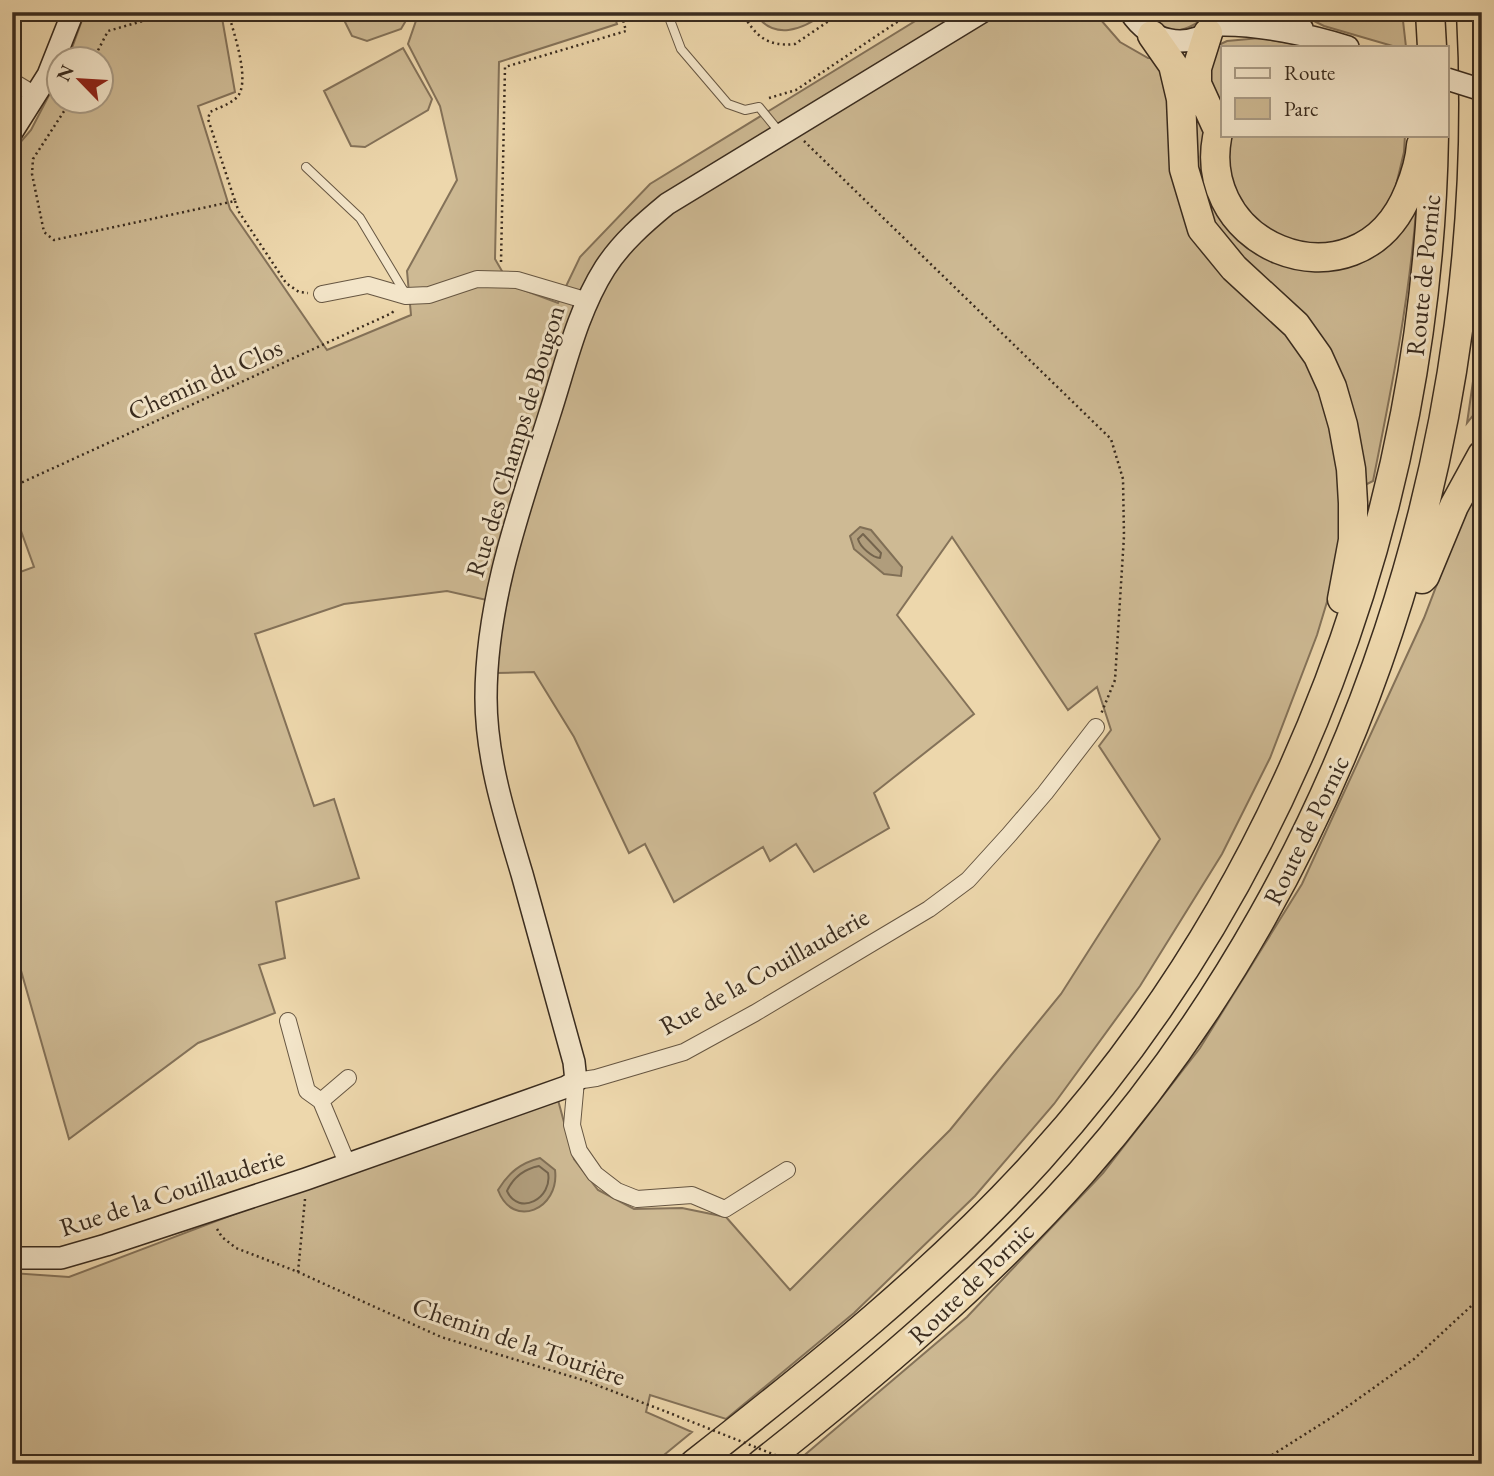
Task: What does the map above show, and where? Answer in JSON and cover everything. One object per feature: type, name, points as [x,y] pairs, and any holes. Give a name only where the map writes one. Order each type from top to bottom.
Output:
[{"type":"highway","points":[[1430,12],[1432,46]]},
{"type":"highway","name":"Route de Pornic","points":[[761,1464],[886,1363],[998,1261],[1083,1170],[1147,1091],[1206,1009],[1236,962],[1305,838],[1362,713],[1402,599],[1441,451],[1462,327],[1468,265],[1474,170],[1471,12]]},
{"type":"highway","points":[[1218,23],[1197,68],[1197,84],[1220,123],[1215,149],[1218,184],[1228,209],[1251,234],[1273,248],[1315,259],[1348,253],[1363,246],[1390,225],[1399,212],[1412,185],[1420,153],[1421,136]]},
{"type":"highway","points":[[1152,35],[1173,65],[1181,99],[1184,169],[1202,229],[1234,268],[1296,325],[1318,356],[1332,387],[1343,425],[1351,469],[1353,540],[1338,616],[1302,713],[1304,744]]},
{"type":"highway","name":"Route de Pornic","points":[[694,1464],[806,1376],[906,1290],[999,1202],[1063,1131],[1141,1032],[1183,970],[1242,872],[1304,744],[1328,686],[1358,603],[1385,509],[1399,453],[1425,289],[1434,136]]},
{"type":"highway","points":[[1402,599],[1425,576],[1454,506],[1482,455]]},
{"type":"street","points":[[12,132],[37,96],[59,51],[73,12]]},
{"type":"street","name":"Rue des Champs de Bougon","points":[[576,1081],[571,1049],[503,808],[489,733],[486,698],[492,629],[501,571],[588,301],[605,267],[643,224],[667,204],[982,12]]},
{"type":"street","points":[[1271,12],[1326,40]]},
{"type":"street","points":[[1130,13],[1139,26],[1152,35],[1176,41],[1189,40],[1218,23],[1267,29],[1346,46]]},
{"type":"street","points":[[1448,79],[1482,90]]},
{"type":"street","points":[[12,81],[37,96]]},
{"type":"street","points":[[1448,92],[1482,103]]},
{"type":"street","points":[[322,294],[368,285],[406,296],[429,295],[477,279],[517,280],[588,301]]},
{"type":"street","name":"Rue de la Couillauderie","points":[[12,1258],[61,1258],[106,1245],[306,1179],[566,1087],[576,1081],[596,1078],[684,1052],[755,1013],[929,909],[968,880],[1045,793],[1096,727]]},
{"type":"street","points":[[288,1021],[307,1091],[321,1101],[346,1163]]},
{"type":"street","points":[[321,1101],[348,1078]]},
{"type":"street","points":[[576,1081],[572,1125],[579,1151],[595,1174],[617,1191],[637,1199],[692,1195],[725,1209],[788,1170]]},
{"type":"lane","points":[[667,12],[681,49],[728,104],[745,110],[759,107],[786,131]]},
{"type":"lane","points":[[306,167],[360,218],[406,296]]},
{"type":"path","points":[[100,46],[108,31],[174,12]]},
{"type":"path","points":[[228,12],[244,80],[242,92],[237,99],[210,112],[208,119],[235,201],[239,212],[286,283],[299,292],[322,294]]},
{"type":"path","points":[[500,280],[505,67],[626,31],[621,12]]},
{"type":"path","points":[[742,12],[755,32],[769,43],[786,45],[795,44],[842,12]]},
{"type":"path","points":[[759,107],[770,98],[796,90],[912,12]]},
{"type":"path","points":[[61,116],[33,159],[32,174],[44,232],[54,240],[235,201]]},
{"type":"path","points":[[786,131],[963,293],[1111,439],[1123,479],[1124,536],[1115,680],[1096,727]]},
{"type":"path","name":"Chemin du Clos","points":[[12,486],[392,313],[406,296]]},
{"type":"path","points":[[298,1272],[306,1179]]},
{"type":"path","name":"Chemin de la Tourière","points":[[209,1209],[222,1237],[236,1248],[298,1272],[441,1337],[586,1381],[799,1464]]},
{"type":"path","points":[[1258,1464],[1337,1414],[1414,1359],[1482,1296]]},
{"type":"green space","points":[[85,12],[221,12],[235,92],[198,106],[230,209],[327,350],[411,315],[407,271],[457,180],[440,106],[408,44],[419,12],[613,12],[617,24],[499,62],[495,259],[510,285],[558,303],[580,257],[650,184],[930,12],[1094,12],[1120,42],[1148,58],[1189,59],[1227,41],[1260,38],[1301,45],[1221,46],[1221,136],[1405,136],[1404,152],[1393,198],[1416,211],[1413,245],[1399,346],[1373,481],[1343,496],[1339,562],[1317,635],[1270,758],[1222,854],[1140,986],[1054,1104],[975,1196],[854,1313],[726,1419],[650,1395],[646,1412],[692,1432],[653,1464],[12,1464],[12,1273],[69,1277],[298,1190],[558,1100],[574,1159],[598,1190],[634,1209],[682,1208],[726,1217],[790,1290],[950,1130],[1061,994],[1160,839],[1099,746],[1111,730],[1097,687],[1068,710],[952,537],[897,615],[974,714],[874,793],[889,828],[814,872],[796,844],[770,861],[763,847],[674,902],[645,844],[629,853],[574,737],[534,672],[496,673],[500,603],[447,591],[344,604],[255,634],[314,806],[334,799],[359,878],[276,902],[285,958],[259,965],[275,1013],[198,1043],[69,1139],[12,939],[12,575],[34,567],[12,506],[12,152],[31,130],[46,101],[46,116],[116,116],[116,46],[73,46]]},
{"type":"green space","points":[[340,12],[411,12],[401,29],[367,41],[352,36]]},
{"type":"green space","points":[[754,12],[826,12],[798,28],[779,30],[770,27]]},
{"type":"green space","points":[[1139,12],[1210,12],[1195,24],[1176,31],[1160,28]]},
{"type":"green space","points":[[1296,12],[1402,12],[1406,46],[1393,46],[1324,26]]},
{"type":"green space","points":[[403,48],[432,99],[428,110],[365,147],[351,146],[324,91]]},
{"type":"green space","points":[[1482,319],[1482,404],[1467,423]]},
{"type":"green space","points":[[1482,479],[1482,1464],[794,1464],[967,1317],[1103,1173],[1200,1048],[1302,884],[1424,618],[1468,503]]},
{"type":"water","points":[[860,527],[871,530],[902,567],[901,576],[884,574],[854,549],[850,536]]},
{"type":"water","points":[[540,1158],[555,1170],[555,1184],[550,1195],[534,1210],[524,1212],[514,1209],[505,1202],[498,1190],[516,1169]]}]
